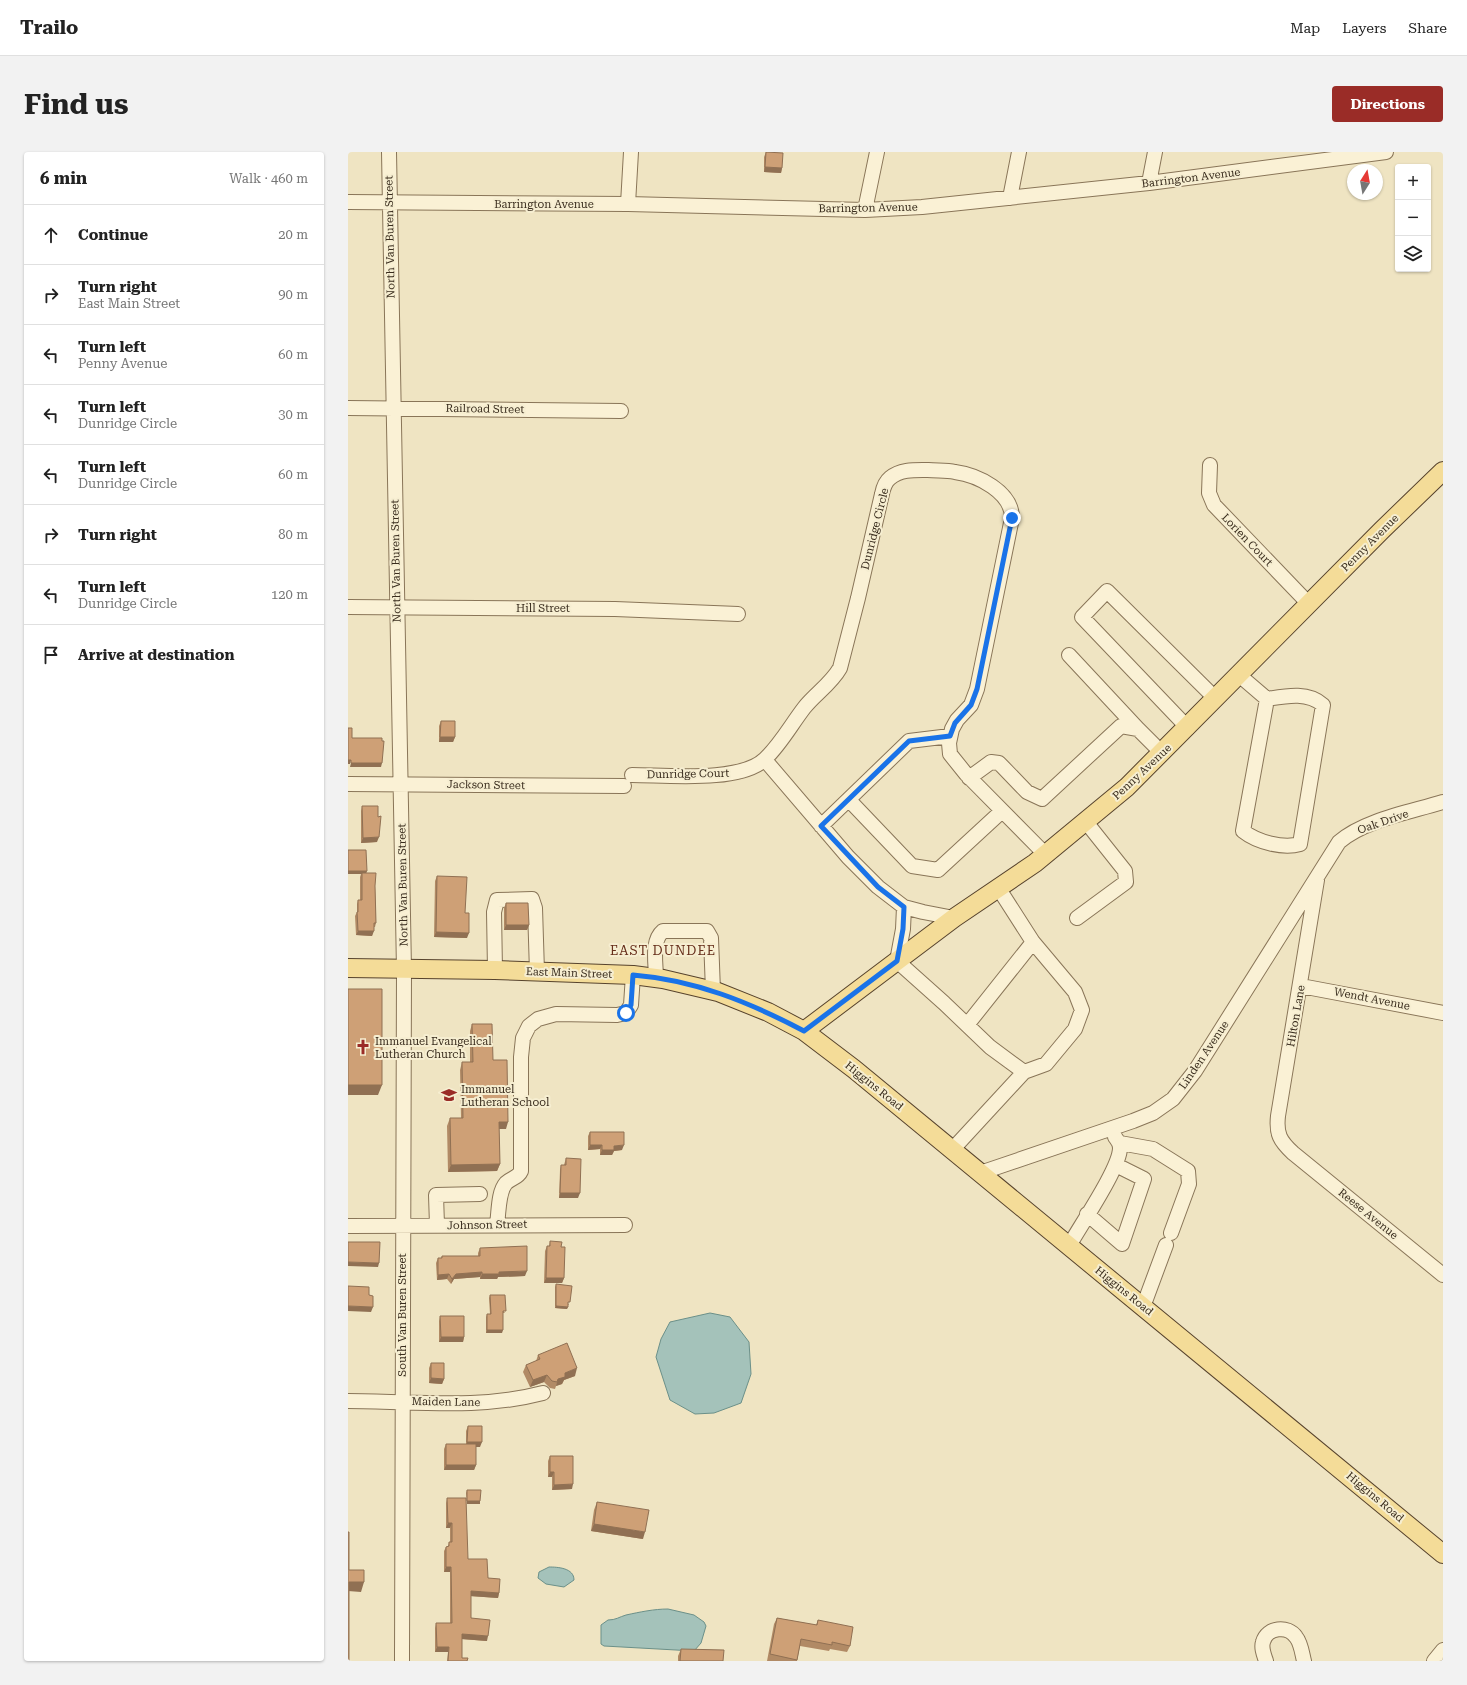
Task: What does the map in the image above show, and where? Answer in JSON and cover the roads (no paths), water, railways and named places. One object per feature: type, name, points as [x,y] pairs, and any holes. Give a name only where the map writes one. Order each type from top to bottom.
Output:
[{"type":"main road","name":"Penny Avenue","points":[[804,1031],[954,918],[998,889],[1046,854],[1127,787],[1188,728],[1382,530],[1440,478]]},
{"type":"main road","name":"East Main Street","points":[[348,968],[404,970],[496,970],[633,975],[656,978],[713,991],[750,1004],[804,1031]]},
{"type":"main road","name":"Higgins Road","points":[[804,1031],[854,1069],[1443,1554]]},
{"type":"street","name":"North Van Buren Street","points":[[389,152],[392,408],[404,970]]},
{"type":"street","points":[[628,204],[631,152]]},
{"type":"street","points":[[865,210],[877,152]]},
{"type":"street","points":[[1010,198],[1019,152]]},
{"type":"street","points":[[1149,183],[1155,152]]},
{"type":"street","name":"Barrington Avenue","points":[[348,202],[628,204],[865,210],[922,207],[1149,183],[1386,152]]},
{"type":"street","name":"Railroad Street","points":[[348,408],[621,411]]},
{"type":"street","name":"Lorien Court","points":[[1210,465],[1209,493],[1214,505],[1309,604]]},
{"type":"street","name":"Dunridge Circle","points":[[765,760],[806,705],[835,677],[840,668],[884,487],[891,478],[909,471],[950,471],[973,477],[998,491],[1008,503],[1012,514],[1010,532],[977,689],[971,705],[955,723],[950,736]]},
{"type":"street","points":[[1188,728],[1082,617],[1107,591],[1216,699]]},
{"type":"street","name":"Hill Street","points":[[348,607],[615,609],[738,614]]},
{"type":"street","points":[[1069,655],[1162,753]]},
{"type":"street","points":[[1239,675],[1267,699]]},
{"type":"street","points":[[1292,694],[1317,698],[1323,705],[1300,844],[1290,847],[1252,838],[1243,831],[1267,699],[1292,694]]},
{"type":"street","points":[[969,778],[991,762],[999,763],[1027,792],[1042,799],[1121,726],[1138,729]]},
{"type":"street","points":[[821,826],[909,741],[950,736],[950,754],[969,778],[1046,854]]},
{"type":"street","points":[[765,760],[821,826],[878,887],[904,907],[954,918]]},
{"type":"street","name":"Dunridge Court","points":[[632,774],[723,775],[744,770],[765,760]]},
{"type":"street","name":"Jackson Street","points":[[348,784],[624,786]]},
{"type":"street","points":[[849,800],[912,866],[938,870],[1002,810]]},
{"type":"street","name":"Oak Drive","points":[[1318,874],[1337,844],[1351,833],[1377,822],[1443,802]]},
{"type":"street","points":[[1077,918],[1126,882],[1125,871],[1086,822]]},
{"type":"street","name":"Hilton Lane","points":[[1293,1152],[1280,1139],[1277,1126],[1301,986],[1318,874]]},
{"type":"street","name":"Linden Avenue","points":[[980,1173],[1109,1130],[1153,1113],[1168,1102],[1182,1089],[1195,1071],[1318,874]]},
{"type":"street","points":[[952,1150],[1024,1072],[1046,1064],[1075,1029],[1082,1010],[1075,992],[1033,942],[998,889]]},
{"type":"street","points":[[496,970],[494,912],[497,900],[532,899],[536,908],[537,972]]},
{"type":"street","points":[[904,907],[903,929],[897,961],[990,1047],[1024,1072]]},
{"type":"street","points":[[656,978],[656,942],[658,935],[663,931],[707,931],[711,938],[713,991]]},
{"type":"street","points":[[967,1025],[1033,942]]},
{"type":"street","name":"South Van Buren Street","points":[[402,1661],[404,970]]},
{"type":"street","points":[[497,1224],[503,1189],[508,1182],[519,1176],[521,1171],[520,1064],[525,1034],[535,1021],[556,1014],[617,1016],[628,1012],[631,1005],[633,975]]},
{"type":"street","name":"Wendt Avenue","points":[[1301,986],[1443,1013]]},
{"type":"street","points":[[1109,1130],[1120,1143],[1153,1149],[1188,1171],[1189,1184],[1143,1307]]},
{"type":"street","points":[[1069,1246],[1116,1165],[1120,1143]]},
{"type":"street","name":"Reese Avenue","points":[[1293,1152],[1443,1275]]},
{"type":"street","points":[[1087,1214],[1122,1244],[1144,1179],[1116,1165]]},
{"type":"street","points":[[437,1225],[436,1195],[480,1194]]},
{"type":"street","name":"Johnson Street","points":[[348,1226],[497,1224],[625,1225]]},
{"type":"street","name":"Maiden Lane","points":[[348,1401],[402,1401],[455,1404],[480,1403],[506,1401],[543,1393]]},
{"type":"street","points":[[1266,1661],[1262,1647],[1264,1640],[1271,1632],[1280,1629],[1291,1631],[1296,1636],[1304,1661]]},
{"type":"street","points":[[1434,1661],[1443,1650]]},
{"type":"water","points":[[710,1313],[730,1317],[749,1342],[751,1374],[741,1403],[714,1413],[695,1414],[670,1400],[656,1357],[661,1339],[670,1322]]},
{"type":"water","points":[[549,1567],[565,1569],[571,1573],[574,1580],[564,1587],[546,1584],[538,1578],[539,1572]]},
{"type":"water","points":[[668,1609],[694,1615],[704,1622],[706,1626],[701,1643],[694,1651],[604,1646],[601,1644],[601,1625],[608,1620],[642,1612]]},
{"type":"place","name":"Immanuel Evangelical Lutheran Church","points":[[363,1047]]},
{"type":"place","name":"Immanuel Lutheran School","points":[[449,1095]]},
{"type":"district","name":"EAST DUNDEE","points":[[663,950]]}]
